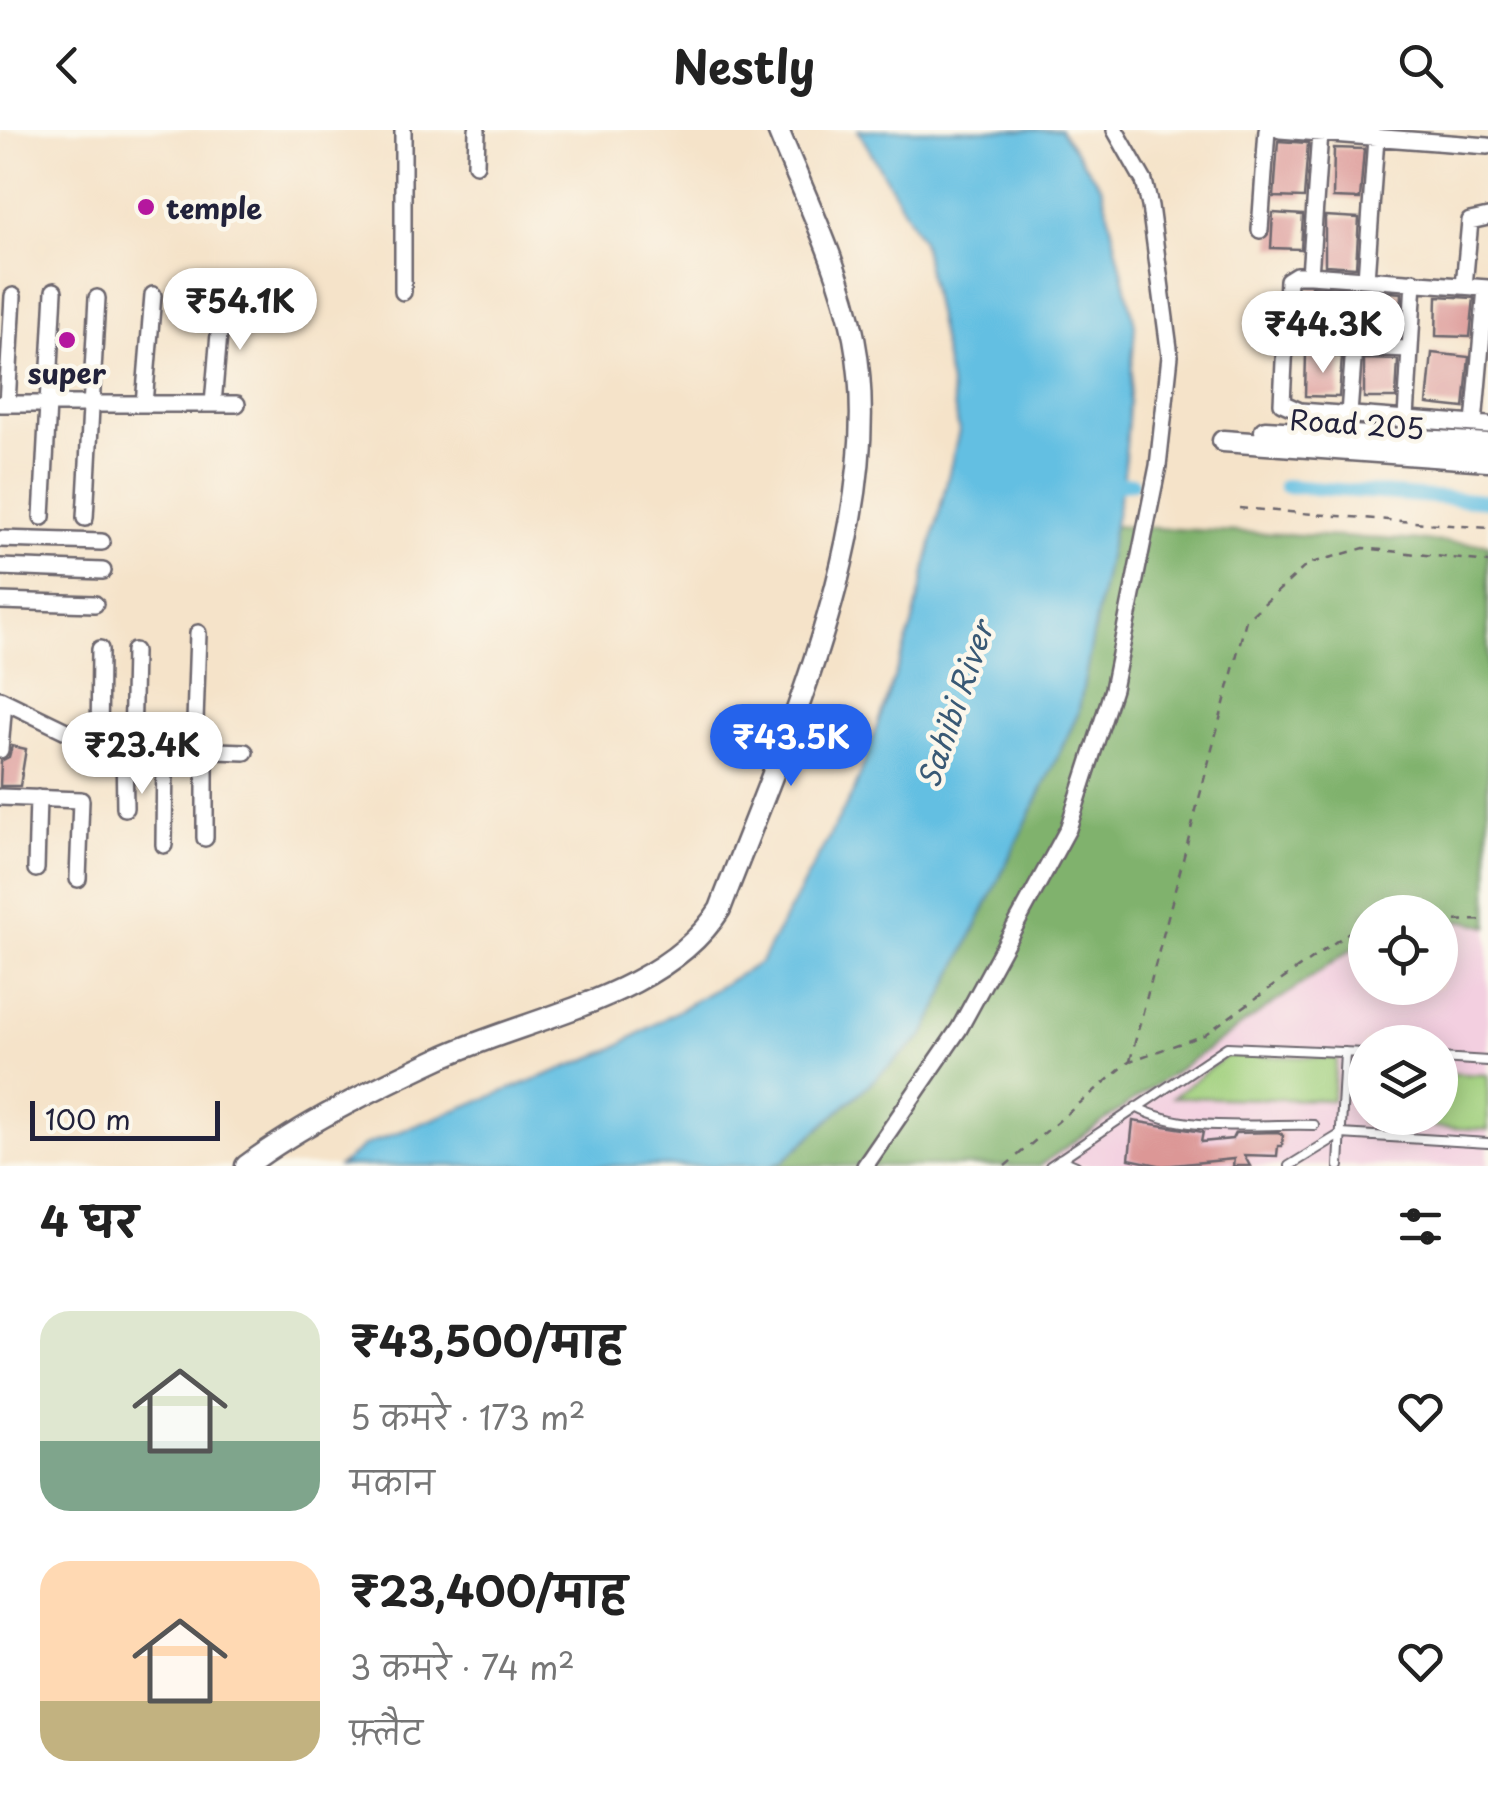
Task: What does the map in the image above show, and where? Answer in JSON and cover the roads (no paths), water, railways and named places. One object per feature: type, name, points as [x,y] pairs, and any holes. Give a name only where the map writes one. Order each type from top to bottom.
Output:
[{"type":"street","points":[[403,130],[403,292]]},
{"type":"street","points":[[476,130],[476,164]]},
{"type":"street","points":[[246,1166],[442,1057],[592,1000],[672,959],[704,935],[720,909],[848,551],[862,414],[860,373],[844,295],[778,130]]},
{"type":"street","points":[[864,1166],[959,1028],[1068,829],[1113,688],[1152,500],[1170,356],[1144,181],[1115,130]]},
{"type":"street","points":[[1260,230],[1267,130]]},
{"type":"street","points":[[1280,130],[1376,138],[1425,136],[1488,146]]},
{"type":"street","points":[[1310,275],[1320,134]]},
{"type":"street","points":[[1366,279],[1376,138]]},
{"type":"street","points":[[1464,286],[1470,221],[1488,216]]},
{"type":"street","points":[[1296,275],[1310,275],[1487,288],[1481,424],[1300,411],[1282,402],[1288,280],[1296,275]]},
{"type":"street","points":[[1406,418],[1414,282]]},
{"type":"street","points":[[42,518],[54,292]]},
{"type":"street","points":[[144,404],[152,295]]},
{"type":"street","points":[[13,296],[3,404],[237,404]]},
{"type":"street","points":[[85,518],[96,298]]},
{"type":"street","points":[[213,404],[222,298]]},
{"type":"street","points":[[1349,414],[1354,347],[1410,348]]},
{"type":"street","name":"Road 205","points":[[1488,444],[1226,435],[1488,460]]},
{"type":"street","points":[[0,539],[102,542]]},
{"type":"street","points":[[0,567],[103,571]]},
{"type":"street","points":[[0,602],[95,604]]},
{"type":"street","points":[[198,633],[205,838]]},
{"type":"street","points":[[99,746],[100,650]]},
{"type":"street","points":[[125,808],[134,651]]},
{"type":"street","points":[[0,750],[2,700],[99,746],[246,752]]},
{"type":"street","points":[[164,845],[165,750]]},
{"type":"street","points":[[0,797],[78,799],[82,803],[78,880]]},
{"type":"street","points":[[36,869],[38,798]]},
{"type":"lane","points":[[1050,1166],[1227,1047],[1348,1052]]},
{"type":"lane","points":[[1338,1166],[1345,1052]]},
{"type":"lane","points":[[1458,1059],[1488,1061]]},
{"type":"lane","points":[[1136,1107],[1154,1117],[1179,1121],[1314,1125]]},
{"type":"lane","points":[[1288,1166],[1341,1134],[1488,1142]]},
{"type":"lane","points":[[1060,1159],[1076,1166]]},
{"type":"water","name":"Sahibi River","points":[[858,130],[1060,130],[1102,188],[1135,325],[1124,473],[1078,714],[924,1035],[783,1161],[771,1166],[339,1166],[365,1145],[609,1051],[761,962],[855,789],[912,626],[959,431],[922,241]]},
{"type":"waterway","points":[[1103,486],[1132,483]]},
{"type":"waterway","points":[[1285,486],[1488,501]]},
{"type":"place","name":"temple","points":[[146,207]]},
{"type":"place","name":"super","points":[[67,340]]}]
